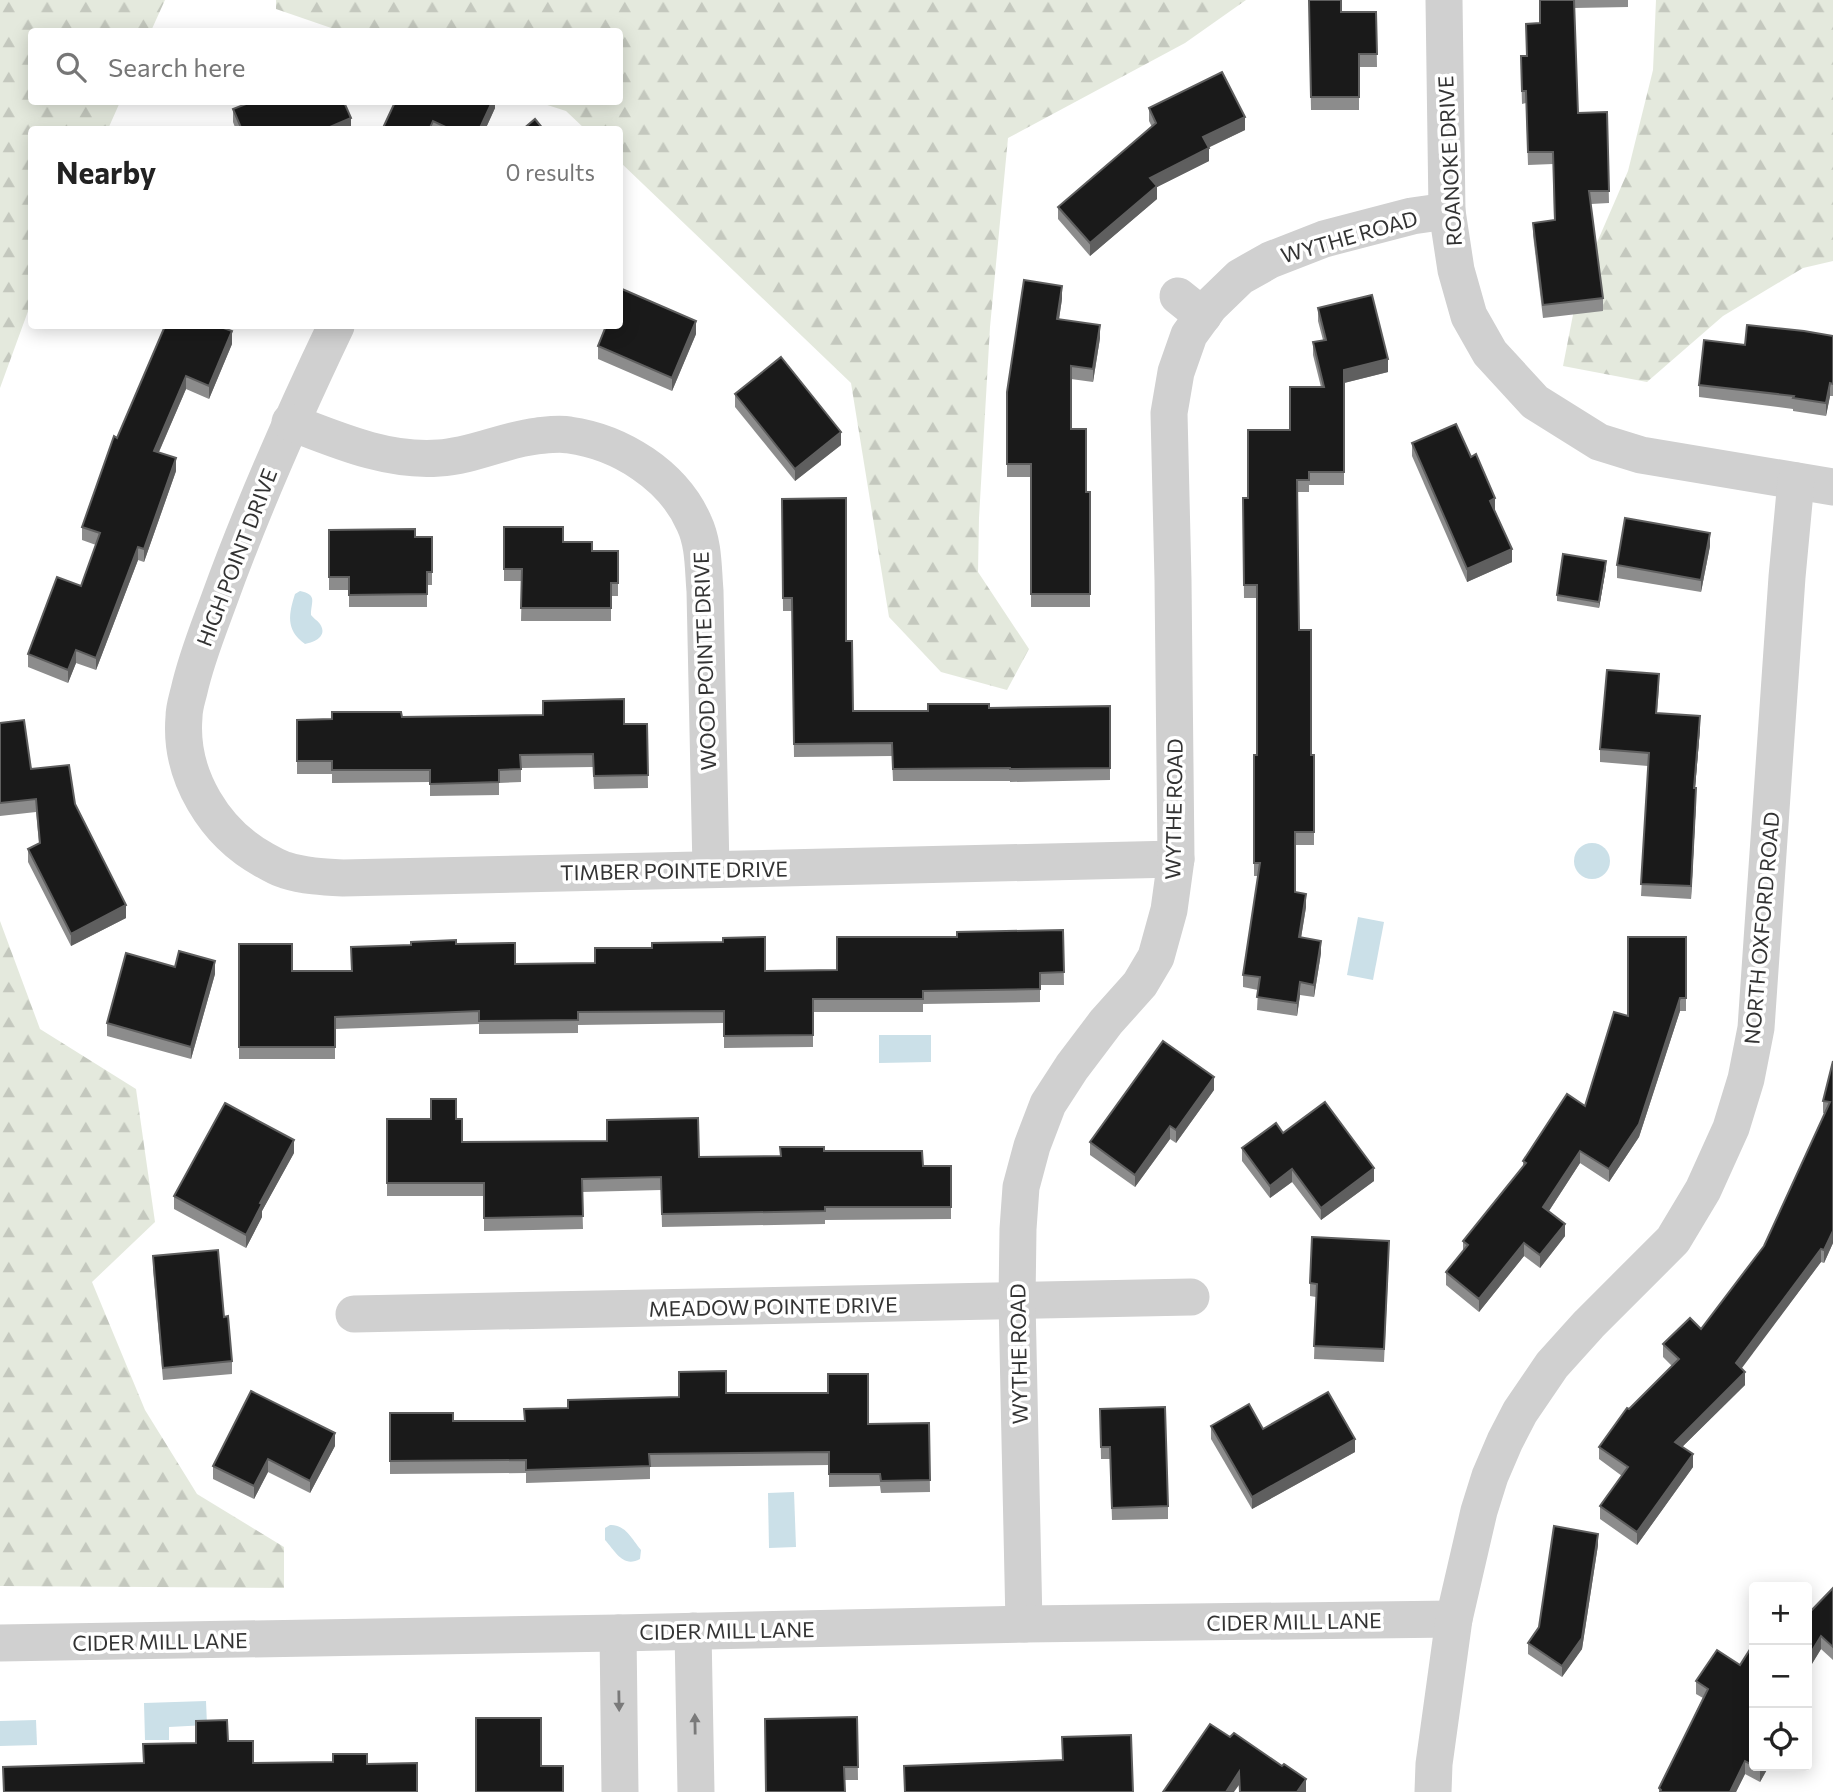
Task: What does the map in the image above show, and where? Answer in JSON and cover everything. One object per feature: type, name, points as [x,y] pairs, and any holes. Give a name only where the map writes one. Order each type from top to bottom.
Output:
[{"type":"street","name":"ROANOKE DRIVE","points":[[1444,0],[1447,211],[1456,270],[1469,316],[1490,354],[1535,402],[1599,442],[1631,452],[1833,487]]},
{"type":"street","name":"WYTHE ROAD","points":[[1024,1624],[1017,1301],[1021,1188],[1032,1146],[1048,1104],[1106,1021],[1140,984],[1156,957],[1169,910],[1176,859],[1174,580],[1169,413],[1176,372],[1189,335],[1190,306],[1210,306],[1240,277],[1270,260],[1324,239],[1412,216],[1447,211]]},
{"type":"street","name":"HIGH POINT DRIVE","points":[[201,798],[189,770],[184,742],[184,716],[195,665],[245,529],[290,422],[335,329]]},
{"type":"street","name":"WOOD POINTE DRIVE","points":[[290,422],[366,449],[405,458],[439,458],[474,452],[509,441],[567,434],[607,444],[634,458],[661,479],[685,505],[695,525],[702,550],[711,869]]},
{"type":"street","name":"NORTH OXFORD ROAD","points":[[1433,1792],[1434,1764],[1454,1619],[1479,1511],[1505,1441],[1520,1412],[1552,1366],[1589,1324],[1674,1240],[1703,1190],[1731,1128],[1742,1091],[1756,1028],[1796,481]]},
{"type":"street","name":"TIMBER POINTE DRIVE","points":[[201,798],[225,830],[251,853],[283,870],[313,877],[1176,859]]},
{"type":"street","name":"MEADOW POINTE DRIVE","points":[[354,1314],[1191,1297]]},
{"type":"street","name":"CIDER MILL LANE","points":[[0,1643],[1454,1619]]},
{"type":"street","points":[[693,1631],[696,1792]]},
{"type":"street","points":[[618,1633],[620,1792]]},
{"type":"green space","points":[[0,0],[165,0],[152,28],[28,28],[28,105],[119,105],[109,126],[28,126],[28,311],[0,388]]},
{"type":"green space","points":[[276,0],[1246,0],[1185,43],[1008,138],[990,327],[978,572],[1029,649],[1007,690],[941,672],[889,617],[851,383],[623,165],[623,126],[582,126],[566,111],[547,105],[623,105],[623,28],[331,28],[276,9]]},
{"type":"green space","points":[[1656,0],[1833,0],[1833,261],[1803,268],[1723,316],[1647,382],[1563,366],[1579,284],[1628,171],[1653,70]]},
{"type":"green space","points":[[0,921],[40,1029],[136,1089],[155,1222],[92,1282],[145,1410],[197,1494],[284,1547],[284,1588],[0,1586]]},
{"type":"water","points":[[300,591],[311,597],[311,615],[322,628],[321,635],[316,640],[305,644],[294,633],[290,621],[295,594]]},
{"type":"water","points":[[1592,843],[1605,848],[1610,861],[1605,874],[1592,879],[1579,874],[1574,861],[1579,848]]},
{"type":"water","points":[[1358,917],[1384,922],[1373,980],[1347,975]]},
{"type":"water","points":[[879,1035],[931,1035],[931,1062],[879,1063]]},
{"type":"water","points":[[794,1492],[796,1547],[769,1548],[768,1493]]},
{"type":"water","points":[[610,1525],[620,1527],[628,1533],[641,1550],[640,1559],[629,1562],[616,1554],[605,1540],[605,1528]]},
{"type":"water","points":[[206,1701],[207,1725],[169,1727],[169,1740],[145,1740],[144,1703]]},
{"type":"water","points":[[36,1720],[37,1745],[0,1746],[0,1721]]},
{"type":"building","points":[[1309,0],[1341,0],[1341,12],[1376,12],[1377,54],[1359,54],[1359,97],[1311,97]]},
{"type":"building","points":[[1540,0],[1574,0],[1578,113],[1607,112],[1609,191],[1589,191],[1603,298],[1543,305],[1533,223],[1555,220],[1553,152],[1528,152],[1526,91],[1522,91],[1521,56],[1527,56],[1526,24],[1540,23]]},
{"type":"building","points":[[1222,72],[1245,117],[1203,137],[1209,148],[1150,178],[1157,186],[1090,243],[1058,207],[1156,123],[1149,108]]},
{"type":"building","points":[[243,105],[345,105],[351,118],[332,126],[240,126],[233,109]]},
{"type":"building","points":[[394,105],[491,105],[481,126],[444,126],[433,121],[431,126],[384,126]]},
{"type":"building","points":[[535,119],[541,126],[527,126]]},
{"type":"building","points":[[1024,280],[1062,286],[1057,319],[1100,325],[1093,369],[1071,366],[1071,429],[1086,429],[1086,492],[1090,492],[1090,594],[1031,594],[1031,464],[1007,464],[1007,392]]},
{"type":"building","points":[[623,289],[696,321],[672,378],[598,346],[605,329],[623,329]]},
{"type":"building","points":[[1372,295],[1388,359],[1344,370],[1344,472],[1309,472],[1309,480],[1297,480],[1299,630],[1311,630],[1314,832],[1295,832],[1295,892],[1306,894],[1299,937],[1321,941],[1314,985],[1300,982],[1297,1003],[1257,997],[1260,977],[1243,975],[1260,863],[1254,863],[1257,585],[1244,585],[1243,498],[1248,498],[1248,430],[1290,430],[1290,387],[1324,387],[1313,342],[1326,340],[1318,308]]},
{"type":"building","points":[[1747,325],[1833,336],[1833,384],[1830,383],[1826,403],[1793,398],[1794,396],[1699,385],[1704,340],[1745,345]]},
{"type":"building","points":[[164,329],[232,331],[209,386],[186,376],[154,451],[176,458],[144,549],[138,547],[96,658],[76,650],[68,670],[28,654],[57,577],[81,586],[100,533],[82,527],[114,436],[117,438]]},
{"type":"building","points":[[781,357],[841,432],[795,469],[735,394]]},
{"type":"building","points":[[1456,424],[1471,457],[1476,454],[1495,498],[1490,501],[1512,549],[1467,569],[1412,443]]},
{"type":"building","points":[[846,498],[846,641],[852,641],[853,711],[928,711],[928,704],[989,704],[989,708],[1110,706],[1110,768],[893,769],[892,743],[794,744],[792,598],[783,598],[782,499]]},
{"type":"building","points":[[1625,518],[1710,533],[1701,580],[1617,565]]},
{"type":"building","points":[[504,527],[563,527],[563,542],[592,542],[592,551],[618,551],[618,583],[611,583],[611,608],[521,608],[522,569],[504,569]]},
{"type":"building","points":[[415,529],[415,537],[432,537],[432,572],[427,572],[427,594],[349,595],[349,577],[329,577],[329,530]]},
{"type":"building","points":[[1563,554],[1606,561],[1599,602],[1557,595]]},
{"type":"building","points":[[1607,670],[1659,674],[1656,713],[1700,716],[1694,788],[1691,886],[1641,884],[1649,753],[1600,749]]},
{"type":"building","points":[[624,699],[624,724],[647,724],[648,775],[594,776],[593,754],[520,755],[521,769],[499,770],[499,782],[430,784],[430,770],[332,770],[332,761],[297,761],[297,720],[332,719],[332,712],[401,712],[402,717],[543,715],[543,701]]},
{"type":"building","points":[[24,720],[31,769],[69,765],[75,804],[126,905],[71,934],[28,849],[40,843],[36,799],[0,803],[0,723]]},
{"type":"building","points":[[1063,930],[1064,972],[1040,973],[1040,989],[923,991],[923,999],[813,999],[813,1035],[724,1036],[724,1011],[578,1012],[578,1020],[479,1021],[479,1011],[335,1017],[335,1047],[239,1047],[239,944],[292,944],[292,971],[352,971],[351,947],[411,945],[411,942],[456,940],[456,944],[515,943],[515,964],[595,963],[595,948],[652,948],[652,943],[723,942],[723,938],[765,937],[765,971],[837,970],[837,937],[957,937],[957,932]]},
{"type":"building","points":[[1628,937],[1686,937],[1686,998],[1680,998],[1639,1124],[1609,1169],[1580,1151],[1543,1207],[1565,1224],[1540,1255],[1524,1243],[1479,1299],[1446,1272],[1468,1245],[1463,1241],[1526,1163],[1523,1161],[1567,1094],[1585,1106],[1614,1012],[1628,1016]]},
{"type":"building","points":[[179,951],[215,961],[191,1047],[107,1023],[126,953],[175,967]]},
{"type":"building","points":[[1163,1041],[1214,1077],[1176,1130],[1170,1126],[1135,1175],[1090,1142]]},
{"type":"building","points":[[1833,1061],[1833,1231],[1824,1250],[1821,1249],[1736,1363],[1745,1372],[1675,1442],[1693,1454],[1637,1532],[1600,1506],[1628,1467],[1599,1447],[1627,1408],[1679,1359],[1663,1344],[1690,1318],[1701,1329],[1764,1246],[1830,1102],[1823,1101]]},
{"type":"building","points":[[431,1099],[456,1099],[456,1119],[462,1119],[462,1142],[607,1141],[607,1120],[698,1118],[699,1157],[781,1156],[780,1147],[824,1147],[824,1151],[922,1151],[923,1166],[951,1166],[951,1207],[825,1207],[825,1211],[662,1214],[661,1177],[582,1179],[583,1216],[484,1218],[484,1183],[387,1183],[387,1119],[431,1119]]},
{"type":"building","points":[[1325,1102],[1374,1168],[1321,1208],[1292,1169],[1270,1186],[1242,1148],[1276,1123],[1283,1133]]},
{"type":"building","points":[[225,1103],[294,1140],[246,1235],[174,1196]]},
{"type":"building","points":[[1312,1237],[1389,1241],[1384,1349],[1314,1346],[1317,1284],[1310,1283]]},
{"type":"building","points":[[218,1250],[224,1317],[228,1316],[232,1361],[163,1368],[153,1256]]},
{"type":"building","points":[[726,1371],[726,1393],[828,1393],[828,1374],[868,1374],[868,1424],[929,1423],[930,1480],[881,1481],[880,1474],[829,1474],[829,1452],[649,1454],[650,1466],[526,1470],[526,1460],[390,1461],[390,1413],[453,1413],[453,1421],[525,1421],[524,1409],[568,1408],[568,1400],[679,1397],[679,1372]]},
{"type":"building","points":[[251,1391],[335,1433],[310,1481],[268,1459],[254,1486],[213,1466]]},
{"type":"building","points":[[1328,1392],[1355,1439],[1252,1497],[1211,1426],[1249,1404],[1263,1429]]},
{"type":"building","points":[[1165,1407],[1168,1506],[1112,1508],[1110,1447],[1101,1447],[1100,1409]]},
{"type":"building","points":[[1554,1526],[1598,1534],[1582,1638],[1562,1666],[1528,1643],[1539,1627]]},
{"type":"building","points":[[1833,1588],[1833,1647],[1821,1636],[1812,1651],[1812,1610]]},
{"type":"building","points":[[1717,1650],[1740,1665],[1749,1651],[1749,1763],[1745,1761],[1730,1792],[1660,1792],[1659,1788],[1708,1689],[1696,1681]]},
{"type":"building","points":[[857,1717],[858,1767],[844,1767],[845,1792],[766,1792],[765,1719]]},
{"type":"building","points":[[476,1718],[541,1718],[541,1766],[563,1766],[563,1792],[476,1792]]},
{"type":"building","points":[[227,1720],[228,1741],[253,1741],[253,1763],[333,1762],[333,1754],[367,1754],[367,1764],[417,1763],[417,1792],[4,1792],[3,1767],[144,1763],[143,1744],[196,1743],[196,1721]]},
{"type":"building","points":[[1210,1724],[1230,1737],[1234,1733],[1306,1779],[1297,1792],[1240,1792],[1239,1772],[1226,1792],[1163,1792]]},
{"type":"building","points":[[1131,1735],[1133,1792],[905,1792],[904,1766],[1063,1760],[1062,1737]]}]
